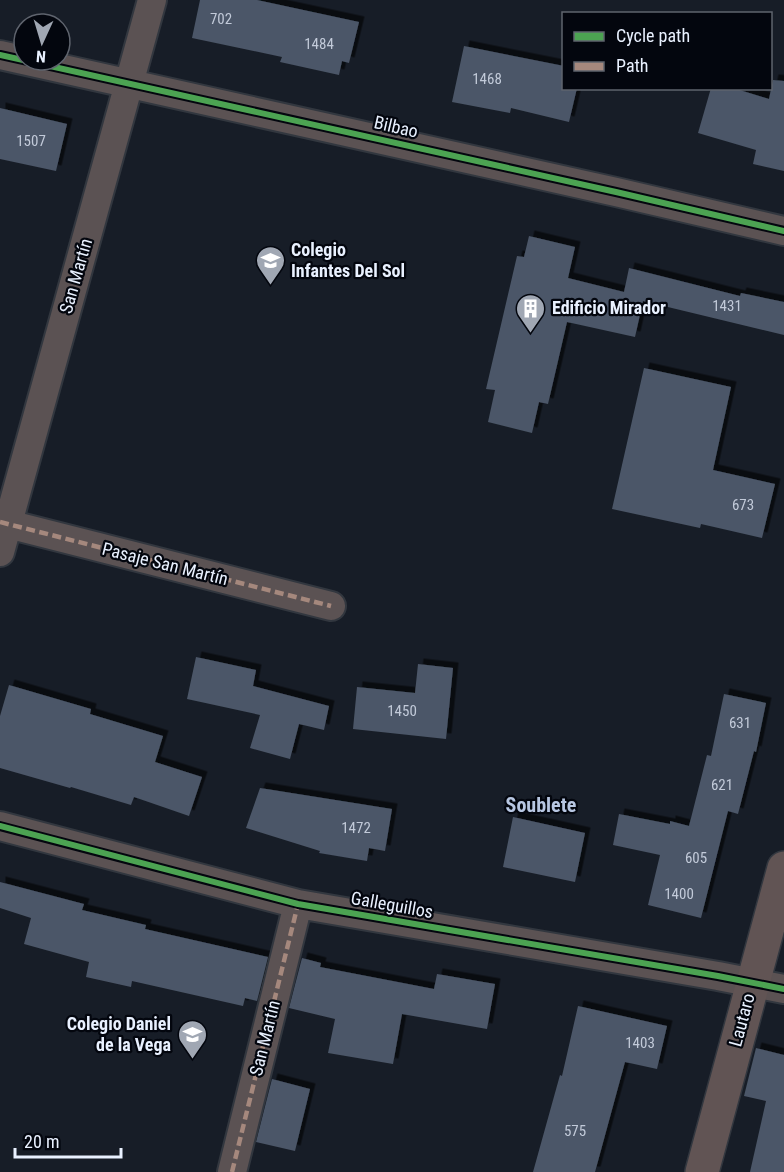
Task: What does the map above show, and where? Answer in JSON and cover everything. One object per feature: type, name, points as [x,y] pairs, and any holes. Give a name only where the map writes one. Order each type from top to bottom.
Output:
[{"type":"main road","name":"Lautaro","points":[[702,1172],[784,868]]},
{"type":"street","name":"San Martín","points":[[0,552],[4,523],[152,0]]},
{"type":"street","name":"Bilbao","points":[[0,55],[610,190],[784,231]]},
{"type":"street","name":"Pasaje San Martín","points":[[4,523],[331,606]]},
{"type":"street","name":"Galleguillos","points":[[0,826],[298,904],[784,989]]},
{"type":"street","name":"San Martín","points":[[232,1172],[298,904]]},
{"type":"building","points":[[200,0],[257,0],[359,22],[349,63],[342,61],[339,75],[280,62],[282,57],[192,38]]},
{"type":"building","points":[[464,46],[562,66],[562,90],[577,90],[569,122],[511,108],[510,113],[452,102]]},
{"type":"building","points":[[773,80],[784,81],[784,171],[753,164],[756,150],[698,133],[710,90],[740,90],[769,99]]},
{"type":"building","points":[[0,108],[67,124],[56,171],[0,159]]},
{"type":"building","points":[[529,236],[575,247],[568,278],[624,292],[629,268],[740,296],[741,293],[784,302],[784,335],[643,301],[635,337],[567,322],[548,404],[539,402],[532,433],[488,422],[495,390],[486,389],[517,256],[524,257]]},
{"type":"building","points":[[644,368],[731,387],[713,470],[775,484],[762,538],[701,524],[700,528],[612,509]]},
{"type":"building","points":[[196,657],[256,670],[253,686],[329,706],[324,730],[299,724],[290,759],[250,748],[260,715],[187,699]]},
{"type":"building","points":[[418,664],[453,668],[446,739],[353,729],[357,687],[415,693]]},
{"type":"building","points":[[9,685],[91,709],[90,714],[163,736],[155,762],[202,777],[189,816],[134,797],[131,805],[0,768],[0,716]]},
{"type":"building","points":[[724,694],[766,703],[756,752],[754,751],[738,814],[728,811],[701,918],[648,905],[660,855],[613,845],[619,814],[689,826],[707,755],[711,756]]},
{"type":"building","points":[[260,788],[392,809],[385,851],[369,848],[367,861],[319,853],[320,851],[246,828]]},
{"type":"building","points":[[513,817],[585,833],[575,882],[503,867]]},
{"type":"building","points":[[0,882],[84,904],[82,910],[146,925],[145,929],[268,957],[257,1001],[245,998],[243,1006],[132,981],[131,987],[86,977],[89,962],[24,944],[31,918],[0,908]]},
{"type":"building","points":[[302,958],[321,963],[320,967],[434,989],[437,974],[495,984],[487,1029],[402,1014],[393,1064],[328,1053],[335,1019],[289,1008]]},
{"type":"building","points":[[578,1006],[667,1026],[657,1069],[625,1062],[595,1172],[533,1172],[560,1075],[562,1076]]},
{"type":"building","points":[[756,1048],[784,1055],[784,1172],[750,1172],[766,1101],[744,1096]]},
{"type":"building","points":[[272,1079],[310,1089],[295,1151],[256,1142]]},
{"type":"marked path","points":[[0,522],[331,606]]},
{"type":"marked path","points":[[232,1172],[298,904]]},
{"type":"cycle path","points":[[0,55],[784,231]]},
{"type":"cycle path","points":[[0,826],[298,904],[784,989]]},
{"type":"place","name":"Colegio Infantes Del Sol","points":[[270,286]]},
{"type":"place","name":"Edificio Mirador","points":[[531,334]]},
{"type":"place","name":"Colegio Daniel de la Vega","points":[[192,1060]]},
{"type":"district","name":"Soublete","points":[[541,805]]}]
